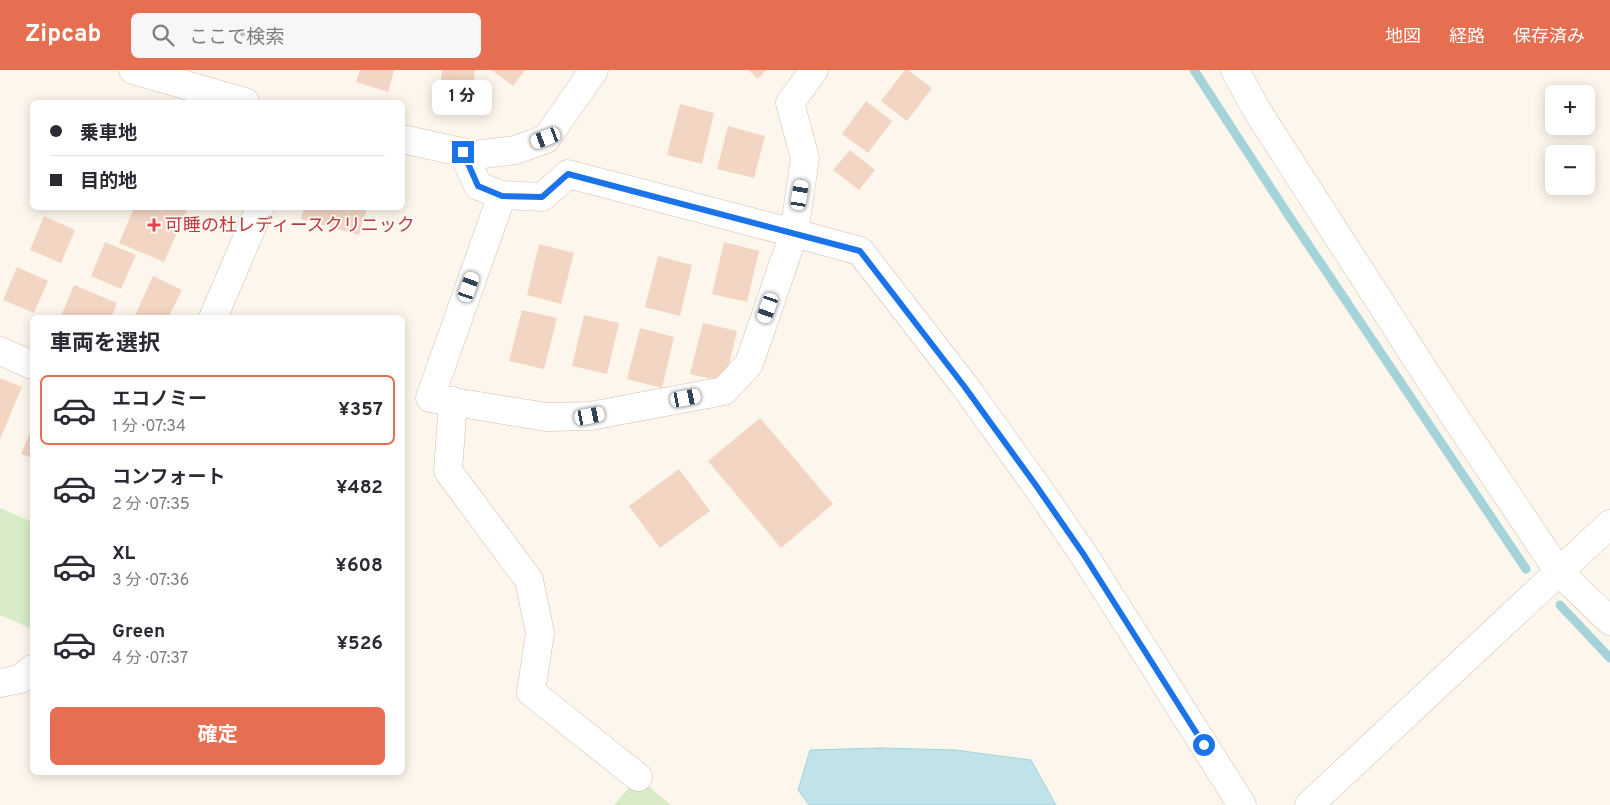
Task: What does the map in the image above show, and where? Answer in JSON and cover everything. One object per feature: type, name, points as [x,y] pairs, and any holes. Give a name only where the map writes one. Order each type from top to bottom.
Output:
[{"type":"street","points":[[133,70],[238,100]]},
{"type":"street","points":[[405,140],[476,156],[515,150],[546,138],[594,70]]},
{"type":"street","points":[[502,196],[430,398],[546,417],[590,416],[724,391],[749,364],[794,233],[805,158],[790,103],[814,70]]},
{"type":"street","points":[[1235,70],[1256,109],[1434,386],[1559,572],[1610,621]]},
{"type":"street","points":[[463,152],[478,186],[502,196],[542,197],[568,174],[860,251],[964,386],[1084,555],[1242,805]]},
{"type":"street","points":[[214,315],[259,210]]},
{"type":"street","points":[[0,351],[30,364]]},
{"type":"street","points":[[453,401],[448,471],[529,580],[540,632],[531,692],[638,777]]},
{"type":"street","points":[[1308,805],[1610,524]]},
{"type":"street","points":[[0,683],[20,679],[30,671]]},
{"type":"green space","points":[[0,508],[30,521],[30,628],[0,615]]},
{"type":"green space","points":[[638,777],[671,805],[614,805]]},
{"type":"water","points":[[881,748],[955,750],[1031,760],[1056,805],[809,805],[798,790],[810,750]]},
{"type":"building","points":[[360,70],[394,70],[388,92],[356,82]]},
{"type":"building","points":[[442,70],[475,70],[470,111],[438,107]]},
{"type":"building","points":[[491,70],[525,70],[513,86]]},
{"type":"building","points":[[748,70],[766,70],[758,79]]},
{"type":"building","points":[[905,70],[908,70],[932,88],[907,121],[881,101]]},
{"type":"building","points":[[866,101],[892,121],[868,153],[842,134]]},
{"type":"building","points":[[680,104],[714,113],[702,164],[667,155]]},
{"type":"building","points":[[728,126],[765,136],[754,178],[717,169]]},
{"type":"building","points":[[850,150],[875,170],[859,190],[833,170]]},
{"type":"building","name":"可睡の杜レディースクリニック","points":[[133,210],[187,210],[164,262],[119,243]]},
{"type":"building","points":[[303,210],[366,210],[359,235],[301,219]]},
{"type":"building","points":[[44,216],[75,230],[61,263],[30,250]]},
{"type":"building","points":[[105,242],[136,255],[121,289],[91,276]]},
{"type":"building","points":[[724,242],[759,251],[747,302],[712,294]]},
{"type":"building","points":[[539,244],[574,253],[561,304],[527,295]]},
{"type":"building","points":[[658,256],[692,265],[680,316],[645,307]]},
{"type":"building","points":[[17,267],[48,281],[34,313],[3,300]]},
{"type":"building","points":[[153,276],[182,290],[170,315],[135,315]]},
{"type":"building","points":[[74,285],[117,303],[112,315],[61,315]]},
{"type":"building","points":[[522,310],[557,318],[544,369],[509,361]]},
{"type":"building","points":[[584,315],[619,323],[607,374],[572,366]]},
{"type":"building","points":[[703,323],[737,331],[725,382],[690,374]]},
{"type":"building","points":[[640,328],[674,337],[662,388],[627,379]]},
{"type":"building","points":[[0,378],[22,387],[0,439]]},
{"type":"building","points":[[760,418],[833,504],[781,548],[708,461]]},
{"type":"building","points":[[30,433],[30,457],[21,454]]},
{"type":"building","points":[[679,469],[710,511],[660,548],[629,506]]},
{"type":"waterway","points":[[1194,70],[1287,213],[1526,569]]},
{"type":"waterway","points":[[1560,605],[1610,658]]},
{"type":"place","name":"可睡の杜レディースクリニック","points":[[154,225]]},
{"type":"route","points":[[463,152],[478,186],[502,196],[542,197],[568,174],[860,251],[964,386],[1035,484],[1084,555],[1204,745]]}]
